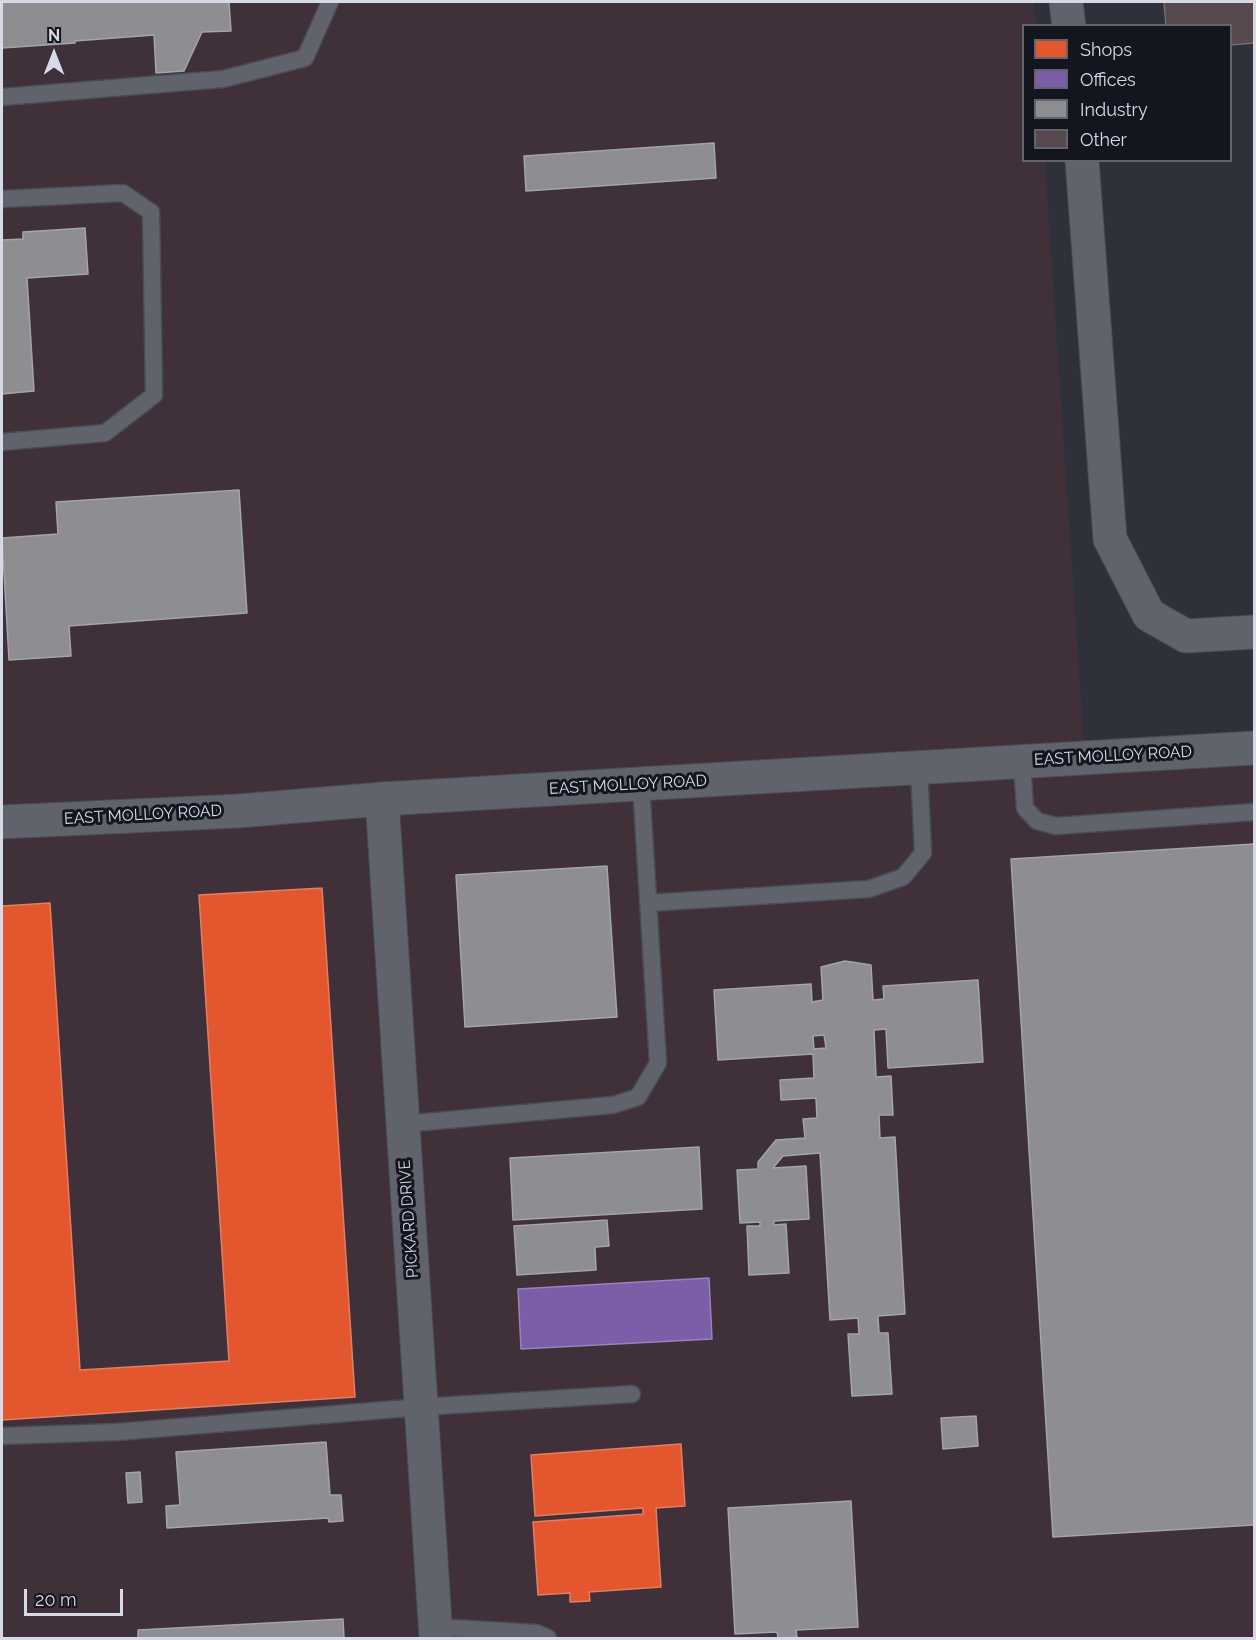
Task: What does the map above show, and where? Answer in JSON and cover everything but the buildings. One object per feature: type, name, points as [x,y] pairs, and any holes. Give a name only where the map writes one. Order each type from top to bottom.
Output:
[{"type":"street","points":[[1066,2],[1069,24]]},
{"type":"street","points":[[1082,162],[1110,539],[1149,615],[1186,636],[1254,632]]},
{"type":"street","name":"EAST MOLLOY ROAD","points":[[2,822],[238,811],[382,799],[1254,748]]},
{"type":"street","name":"PICKARD DRIVE","points":[[382,799],[435,1633]]},
{"type":"lane","points":[[2,98],[222,79],[305,58],[330,2]]},
{"type":"lane","points":[[2,199],[123,194],[151,212],[154,395],[105,433],[2,442]]},
{"type":"lane","points":[[1022,762],[1025,807],[1038,821],[1056,826],[1254,812]]},
{"type":"lane","points":[[648,903],[869,889],[903,877],[923,853],[920,767]]},
{"type":"lane","points":[[403,1124],[613,1106],[638,1097],[658,1063],[642,784]]},
{"type":"lane","points":[[2,1436],[117,1432],[421,1407],[632,1394]]},
{"type":"lane","points":[[435,1633],[536,1633],[548,1638]]},
{"type":"shaded area","points":[[2,2],[1034,2],[1036,24],[1022,24],[1022,162],[1045,162],[1085,760],[1254,749],[1254,1638],[2,1638]]}]
